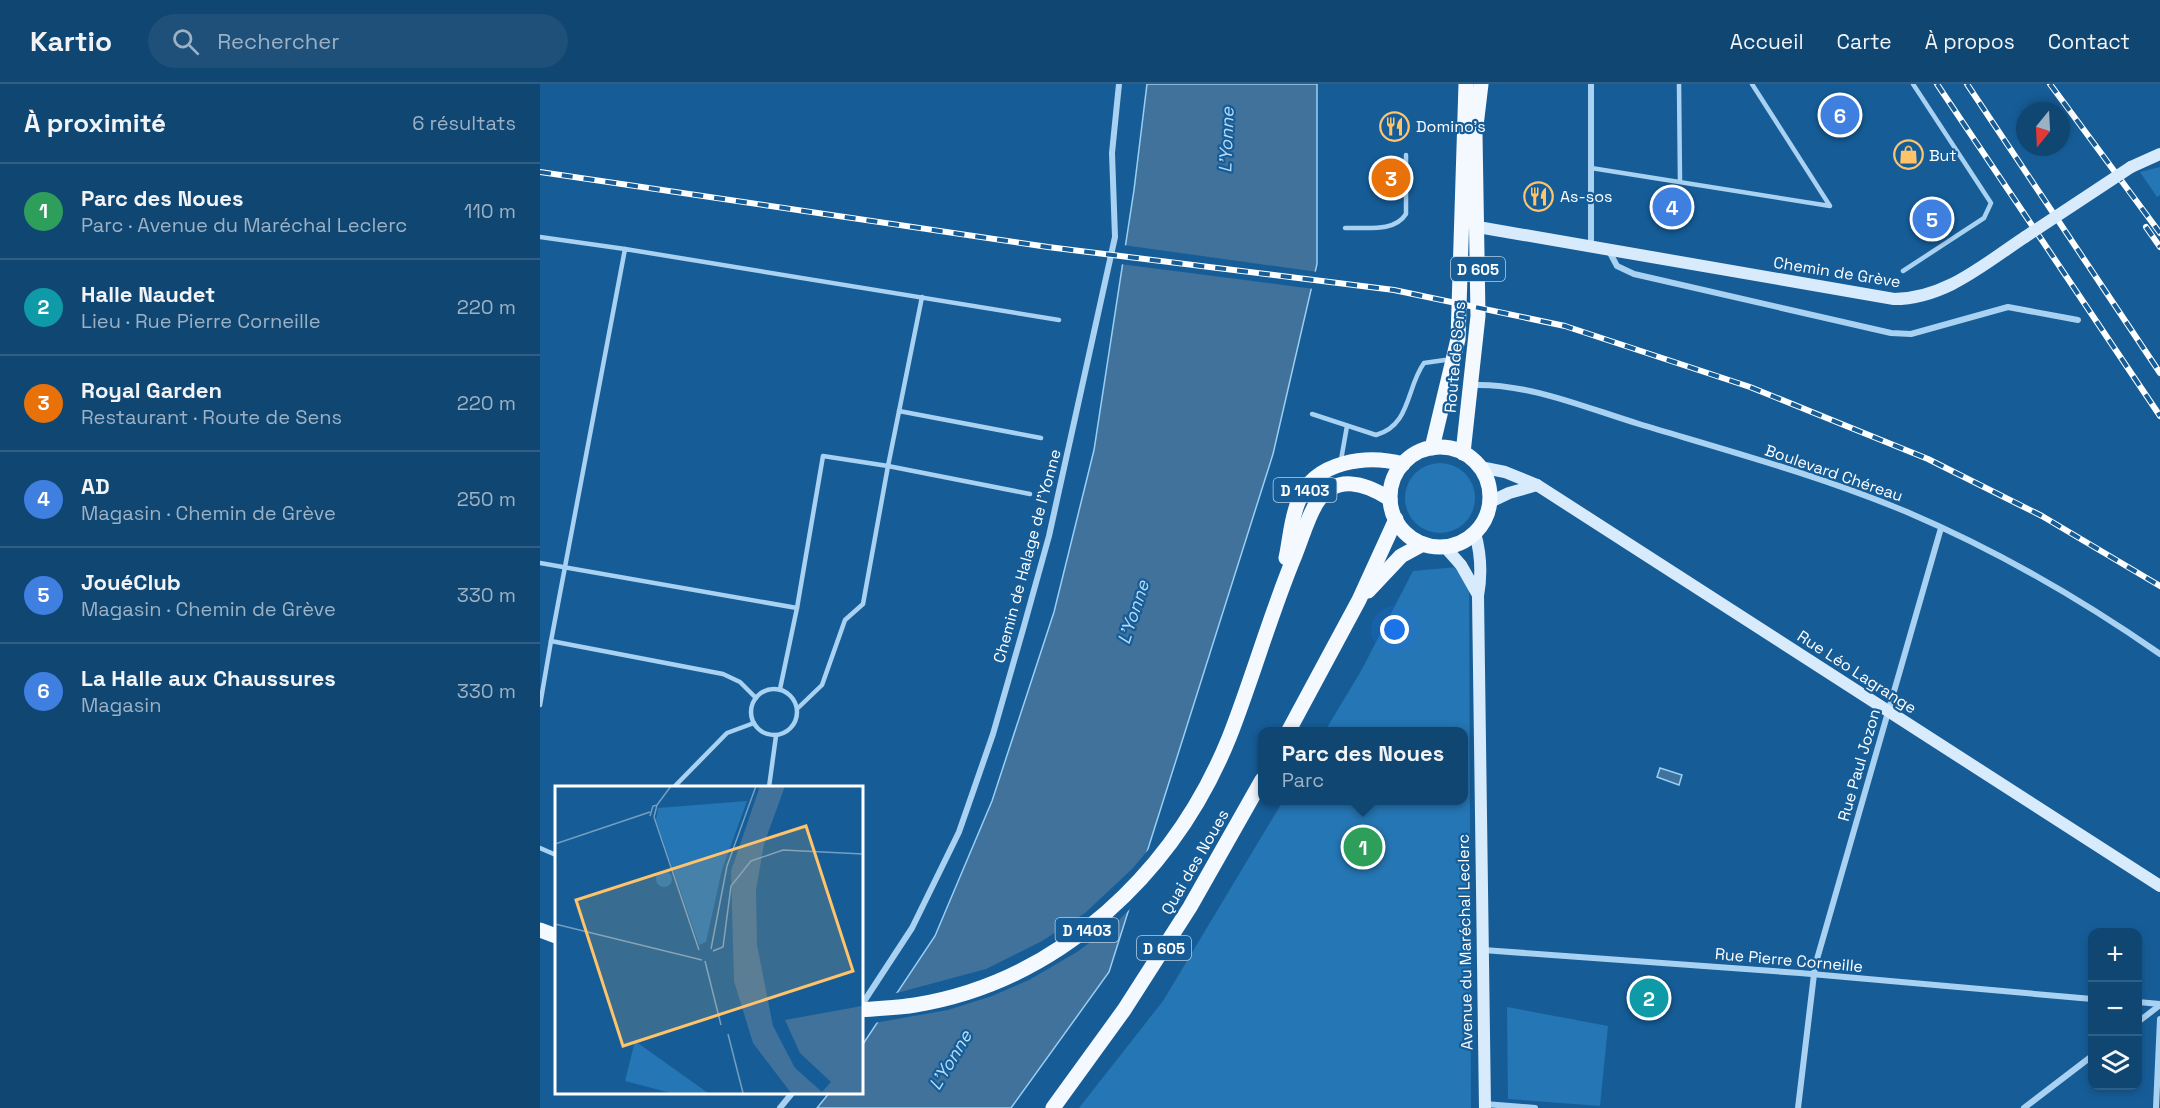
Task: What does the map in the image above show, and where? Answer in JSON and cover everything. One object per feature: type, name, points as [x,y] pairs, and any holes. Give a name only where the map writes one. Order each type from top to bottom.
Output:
[{"type":"main road","name":"Route de Sens","points":[[1432,448],[1458,339],[1466,84]]},
{"type":"main road","name":"Route de Sens","points":[[1463,453],[1478,316],[1475,135],[1481,84]]},
{"type":"main road","name":"Chemin de Grève","points":[[1478,227],[1878,297],[1911,299],[1925,297],[1950,286],[2131,167],[2160,154]]},
{"type":"main road","points":[[1432,448],[1448,448],[1463,453],[1480,467],[1486,478],[1490,502],[1483,524],[1475,533],[1456,544],[1445,547],[1423,544],[1412,538],[1396,519],[1390,500],[1393,481],[1403,464],[1416,453],[1432,448]]},
{"type":"main road","name":"D 1403","points":[[1278,594],[1299,499],[1315,478],[1340,463],[1384,459],[1403,464]]},
{"type":"main road","name":"Rue Léo Lagrange","points":[[1480,467],[1505,472],[1537,485],[2160,886]]},
{"type":"main road","name":"D 1403","points":[[862,1008],[916,1005],[958,994],[1033,965],[1088,930],[1117,905],[1173,843],[1203,795],[1229,738],[1278,594],[1316,504],[1330,489],[1349,482],[1372,489],[1390,500]]},
{"type":"main road","points":[[1490,502],[1509,493],[1537,485]]},
{"type":"main road","points":[[1291,727],[1359,600],[1396,519]]},
{"type":"main road","name":"Avenue du Maréchal Leclerc","points":[[1475,533],[1480,557],[1478,596],[1485,1106]]},
{"type":"main road","points":[[1359,600],[1401,556],[1423,544]]},
{"type":"main road","points":[[1445,547],[1461,565],[1478,596]]},
{"type":"main road","name":"Quai des Noues","points":[[1053,1108],[1124,1010],[1185,916],[1258,789]]},
{"type":"main road","points":[[540,930],[555,936]]},
{"type":"street","name":"Chemin de Halage de l'Yonne","points":[[862,1006],[912,928],[959,832],[993,734],[1024,626],[1049,536],[1115,237],[1112,153],[1119,84]]},
{"type":"street","points":[[1591,84],[1591,248]]},
{"type":"street","points":[[1609,251],[1617,266],[1634,274],[1891,333],[1911,334],[2008,307],[2078,320]]},
{"type":"street","name":"Boulevard Chéreau","points":[[1472,386],[1507,385],[1810,477],[1905,511],[2096,610],[2160,654]]},
{"type":"street","name":"Rue Paul Jozon","points":[[1798,1108],[1815,975],[1941,528]]},
{"type":"street","name":"Rue Pierre Corneille","points":[[1483,950],[2088,999]]},
{"type":"street","points":[[2142,1003],[2160,1005]]},
{"type":"street","points":[[2142,1019],[2160,1005]]},
{"type":"street","points":[[2156,1108],[2160,1019]]},
{"type":"street","points":[[2025,1108],[2088,1059]]},
{"type":"street","points":[[780,1108],[792,1093]]},
{"type":"street","points":[[1485,1106],[1535,1108]]},
{"type":"lane","points":[[1678,84],[1680,181]]},
{"type":"lane","points":[[1592,168],[1830,206],[1752,84]]},
{"type":"lane","points":[[1903,270],[1984,218],[1991,203],[1913,84]]},
{"type":"lane","points":[[1345,228],[1393,226],[1402,221],[1406,214],[1406,155]]},
{"type":"lane","points":[[540,237],[1059,320]]},
{"type":"lane","points":[[540,705],[625,249]]},
{"type":"lane","points":[[798,708],[792,696],[780,689],[766,690],[756,698],[751,710],[754,723],[763,733],[776,736],[793,727],[798,708],[822,685],[845,620],[863,604],[922,297]]},
{"type":"lane","points":[[1312,414],[1376,435],[1386,432],[1403,417],[1417,373],[1425,363],[1445,360]]},
{"type":"lane","points":[[899,411],[1041,438]]},
{"type":"lane","points":[[1340,463],[1347,426]]},
{"type":"lane","points":[[780,689],[797,608],[823,456],[888,466],[1030,494]]},
{"type":"lane","points":[[540,563],[797,608]]},
{"type":"lane","points":[[551,641],[723,675],[740,682],[756,698]]},
{"type":"lane","points":[[675,786],[727,734],[754,723]]},
{"type":"lane","points":[[770,786],[776,736]]},
{"type":"lane","points":[[540,848],[555,855]]},
{"type":"shaded area","points":[[2160,167],[2160,195],[2157,197],[2140,172]]},
{"type":"shaded area","points":[[1440,463],[1459,469],[1469,479],[1475,498],[1469,517],[1459,527],[1440,533],[1421,527],[1411,517],[1405,498],[1411,479],[1421,469]]},
{"type":"shaded area","points":[[1469,566],[1471,1108],[1079,1108],[1163,1001],[1281,805],[1468,805],[1468,727],[1327,727],[1361,671],[1413,571]]},
{"type":"shaded area","points":[[1507,1007],[1608,1026],[1600,1106],[1508,1099]]},
{"type":"water","name":"L'Yonne","points":[[1147,84],[1317,84],[1317,264],[1273,454],[1109,972],[1011,1108],[817,1108],[829,1093],[862,1093],[862,1046],[935,936],[992,801],[1054,612],[1094,450],[1134,190]]},
{"type":"water","points":[[1660,768],[1682,775],[1679,785],[1657,777]]},
{"type":"pier","points":[[1123,245],[1318,272],[1314,289],[1120,264]]},
{"type":"pier","points":[[1154,843],[1133,906],[1115,924],[1077,952],[1029,980],[992,996],[948,1010],[874,1023],[893,994],[986,969],[1042,941],[1085,913],[1132,869]]},
{"type":"railway","points":[[1937,84],[2160,416]]},
{"type":"railway","points":[[1967,84],[2160,373]]},
{"type":"railway","points":[[2050,84],[2160,233]]},
{"type":"railway","points":[[540,172],[1048,247],[1394,290],[1565,326],[1750,387],[1928,459],[2042,516],[2160,586]]},
{"type":"railway","points":[[2146,227],[2160,247]]},
{"type":"place","name":"La Halle aux Chaussures","points":[[1840,115]]},
{"type":"place","name":"Domino's","points":[[1395,126]]},
{"type":"place","name":"But","points":[[1908,155]]},
{"type":"place","name":"Royal Garden","points":[[1391,178]]},
{"type":"place","name":"As-sos","points":[[1539,196]]},
{"type":"place","name":"AD","points":[[1672,207]]},
{"type":"place","name":"JouéClub","points":[[1932,219]]},
{"type":"place","name":"Parc des Noues","points":[[1363,847]]},
{"type":"place","name":"Halle Naudet","points":[[1649,998]]}]
